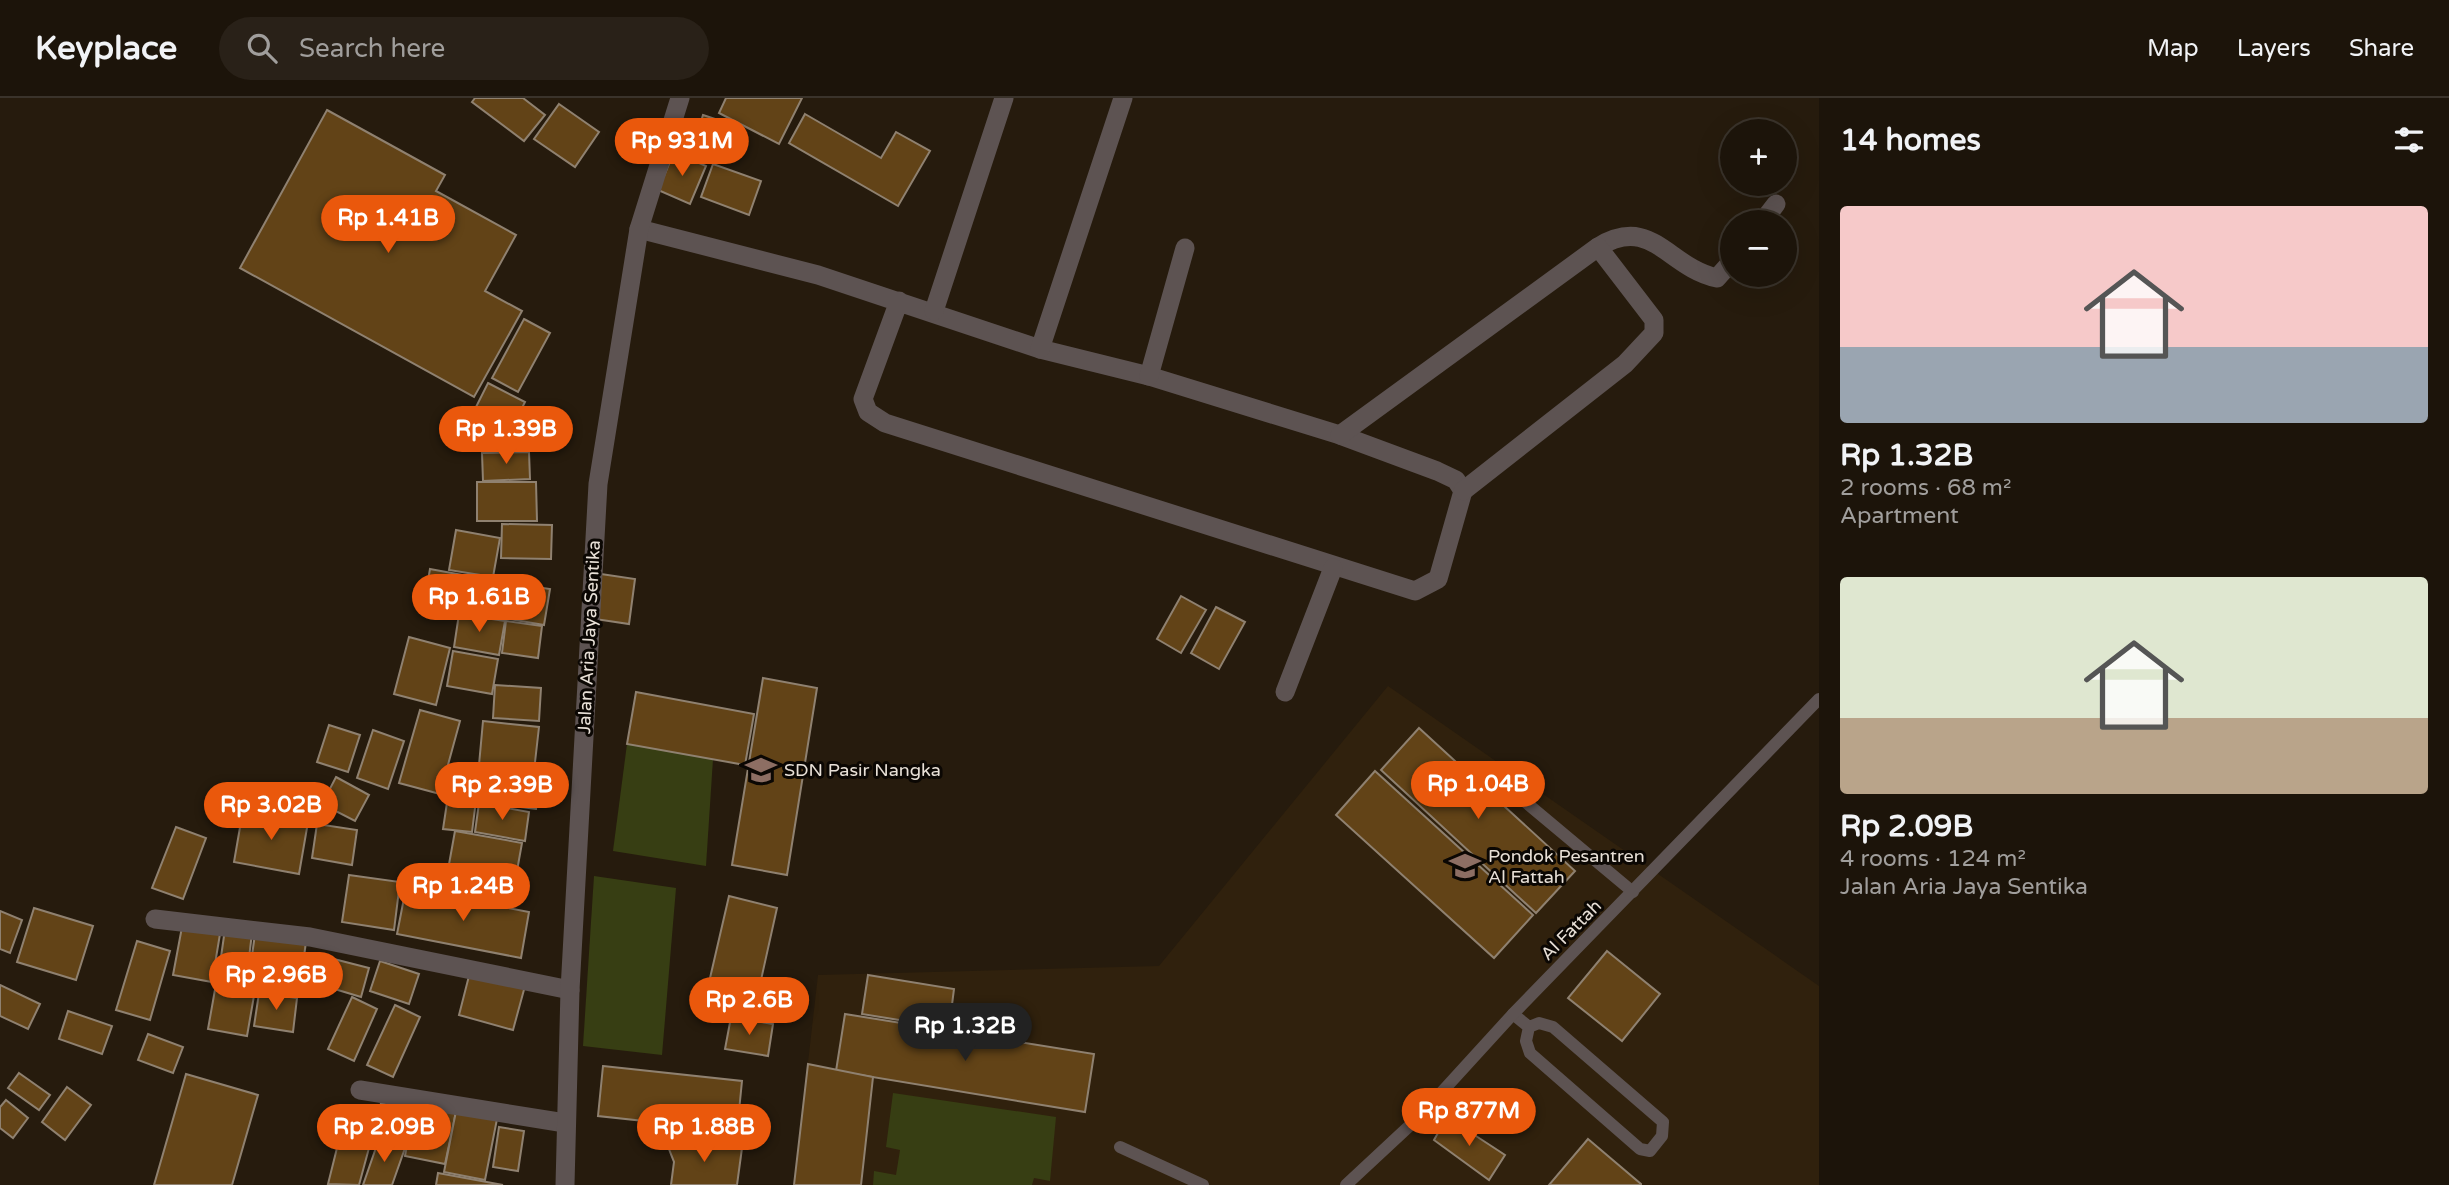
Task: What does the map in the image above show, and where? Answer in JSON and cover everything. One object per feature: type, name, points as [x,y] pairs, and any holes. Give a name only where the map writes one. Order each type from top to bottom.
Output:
[{"type":"street","name":"Jalan Aria Jaya Sentika","points":[[565,1185],[570,990],[598,484],[639,229],[680,98]]},
{"type":"street","points":[[934,311],[1004,98]]},
{"type":"street","points":[[1040,349],[1123,98]]},
{"type":"street","points":[[1771,210],[1776,204]]},
{"type":"street","points":[[639,229],[781,264],[934,311],[1040,349],[1149,376],[1340,435],[1437,471],[1456,480],[1464,491]]},
{"type":"street","points":[[1340,435],[1598,247],[1628,234],[1643,237],[1702,275],[1717,278],[1720,275]]},
{"type":"street","points":[[899,300],[863,399],[868,412],[886,423],[1333,568],[1415,591],[1428,587],[1438,579],[1464,491],[1625,363],[1654,333],[1654,320],[1598,247]]},
{"type":"street","points":[[1149,376],[1185,248]]},
{"type":"street","points":[[1285,692],[1333,568]]},
{"type":"street","points":[[155,919],[310,937],[570,990]]},
{"type":"street","points":[[360,1090],[565,1123]]},
{"type":"lane","name":"Al Fattah","points":[[1346,1185],[1419,1117],[1513,1014],[1819,699]]},
{"type":"lane","points":[[1511,790],[1633,892]]},
{"type":"lane","points":[[1513,1014],[1529,1027]]},
{"type":"lane","points":[[1539,1023],[1553,1027],[1661,1120],[1662,1136],[1650,1151],[1640,1149],[1530,1053],[1525,1041],[1529,1027],[1539,1023]]},
{"type":"lane","points":[[1119,1147],[1203,1185]]},
{"type":"shaded area","points":[[1388,686],[1819,986],[1819,1185],[794,1185],[818,975],[1159,966]]},
{"type":"green space","points":[[627,744],[713,759],[706,866],[613,851]]},
{"type":"green space","points":[[594,876],[676,888],[662,1055],[583,1046]]},
{"type":"green space","points":[[893,1093],[1056,1117],[1050,1181],[1034,1178],[1032,1185],[873,1185],[874,1171],[896,1175],[900,1150],[886,1147]]},
{"type":"building","points":[[475,98],[523,98],[545,115],[524,141],[472,102]]},
{"type":"building","points":[[726,98],[802,98],[779,144],[719,113]]},
{"type":"building","points":[[559,104],[599,132],[575,167],[534,139]]},
{"type":"building","points":[[327,110],[445,175],[436,191],[516,235],[485,291],[522,311],[474,397],[240,268]]},
{"type":"building","points":[[805,114],[881,158],[896,132],[930,151],[898,206],[789,143]]},
{"type":"building","points":[[703,115],[739,127],[729,159],[693,147]]},
{"type":"building","points":[[674,152],[706,166],[690,204],[658,190]]},
{"type":"building","points":[[713,164],[761,181],[749,215],[701,197]]},
{"type":"building","points":[[524,319],[550,333],[518,392],[492,378]]},
{"type":"building","points":[[488,383],[525,402],[507,438],[470,419]]},
{"type":"building","points":[[529,452],[530,479],[483,481],[482,453]]},
{"type":"building","points":[[477,482],[536,482],[537,521],[477,521]]},
{"type":"building","points":[[502,524],[552,525],[551,559],[501,558]]},
{"type":"building","points":[[456,530],[500,538],[493,577],[449,570]]},
{"type":"building","points":[[430,569],[495,581],[489,615],[424,603]]},
{"type":"building","points":[[601,574],[635,579],[629,624],[595,619]]},
{"type":"building","points":[[499,581],[550,589],[544,625],[493,616]]},
{"type":"building","points":[[1181,596],[1206,610],[1181,653],[1157,639]]},
{"type":"building","points":[[1216,607],[1245,622],[1219,669],[1191,653]]},
{"type":"building","points":[[459,614],[505,621],[499,655],[454,647]]},
{"type":"building","points":[[506,621],[542,626],[538,658],[502,653]]},
{"type":"building","points":[[409,637],[450,648],[436,705],[394,694]]},
{"type":"building","points":[[453,651],[498,659],[492,694],[447,686]]},
{"type":"building","points":[[763,678],[817,688],[787,875],[732,865]]},
{"type":"building","points":[[495,685],[541,688],[539,721],[493,718]]},
{"type":"building","points":[[636,692],[754,714],[745,765],[627,744]]},
{"type":"building","points":[[420,710],[460,721],[440,794],[399,783]]},
{"type":"building","points":[[483,721],[539,727],[534,771],[479,765]]},
{"type":"building","points":[[329,725],[360,735],[348,772],[317,762]]},
{"type":"building","points":[[1419,728],[1575,871],[1536,913],[1381,770]]},
{"type":"building","points":[[373,730],[404,741],[388,789],[357,778]]},
{"type":"building","points":[[501,770],[541,776],[536,809],[496,804]]},
{"type":"building","points":[[1375,771],[1533,915],[1494,958],[1336,815]]},
{"type":"building","points":[[336,777],[369,795],[355,821],[322,804]]},
{"type":"building","points":[[448,796],[476,800],[472,832],[443,829]]},
{"type":"building","points":[[479,803],[529,812],[525,841],[475,832]]},
{"type":"building","points":[[243,810],[308,822],[299,874],[234,862]]},
{"type":"building","points":[[317,824],[357,830],[352,865],[312,858]]},
{"type":"building","points":[[176,827],[206,838],[183,899],[152,888]]},
{"type":"building","points":[[455,831],[522,843],[511,904],[444,892]]},
{"type":"building","points":[[349,875],[400,882],[394,930],[342,922]]},
{"type":"building","points":[[406,888],[529,912],[521,958],[397,934]]},
{"type":"building","points":[[729,896],[777,908],[753,1016],[704,1004]]},
{"type":"building","points":[[34,908],[93,926],[76,980],[17,962]]},
{"type":"building","points":[[0,911],[22,920],[10,953],[0,949]]},
{"type":"building","points":[[182,927],[220,934],[212,982],[173,975]]},
{"type":"building","points":[[225,929],[252,933],[246,982],[218,978]]},
{"type":"building","points":[[255,934],[306,942],[299,992],[248,984]]},
{"type":"building","points":[[137,941],[170,951],[150,1020],[116,1010]]},
{"type":"building","points":[[1607,951],[1660,994],[1622,1041],[1568,998]]},
{"type":"building","points":[[326,957],[369,968],[361,997],[318,984]]},
{"type":"building","points":[[380,961],[419,974],[409,1004],[370,991]]},
{"type":"building","points":[[470,972],[525,986],[513,1030],[459,1015]]},
{"type":"building","points":[[868,975],[954,989],[949,1028],[862,1014]]},
{"type":"building","points":[[216,984],[255,990],[247,1036],[208,1029]]},
{"type":"building","points":[[0,985],[40,1004],[28,1029],[0,1016]]},
{"type":"building","points":[[259,993],[297,998],[293,1032],[254,1026]]},
{"type":"building","points":[[352,997],[377,1009],[354,1061],[328,1049]]},
{"type":"building","points":[[395,1005],[420,1017],[393,1077],[367,1065]]},
{"type":"building","points":[[68,1011],[112,1026],[102,1054],[59,1039]]},
{"type":"building","points":[[845,1014],[1094,1054],[1085,1112],[836,1071]]},
{"type":"building","points":[[731,1017],[773,1024],[768,1056],[725,1049]]},
{"type":"building","points":[[148,1034],[183,1047],[173,1073],[138,1060]]},
{"type":"building","points":[[808,1064],[873,1077],[861,1185],[794,1185]]},
{"type":"building","points":[[603,1066],[742,1081],[737,1131],[598,1116]]},
{"type":"building","points":[[19,1073],[50,1095],[39,1110],[8,1088]]},
{"type":"building","points":[[186,1074],[258,1095],[232,1185],[154,1185]]},
{"type":"building","points":[[67,1087],[91,1105],[65,1140],[42,1122]]},
{"type":"building","points":[[6,1100],[28,1118],[13,1138],[0,1128],[0,1107]]},
{"type":"building","points":[[381,1103],[407,1110],[399,1143],[373,1137]]},
{"type":"building","points":[[415,1103],[456,1112],[445,1164],[405,1156]]},
{"type":"building","points":[[457,1106],[498,1114],[485,1180],[444,1172]]},
{"type":"building","points":[[338,1107],[376,1113],[371,1145],[333,1139]]},
{"type":"building","points":[[1447,1117],[1505,1155],[1489,1180],[1434,1140]]},
{"type":"building","points":[[499,1127],[524,1131],[518,1171],[493,1167]]},
{"type":"building","points":[[379,1139],[405,1148],[392,1185],[363,1185]]},
{"type":"building","points":[[665,1139],[742,1148],[737,1185],[671,1185],[674,1162]]},
{"type":"building","points":[[1588,1139],[1641,1184],[1641,1185],[1549,1185]]},
{"type":"building","points":[[339,1140],[369,1148],[359,1185],[328,1184]]},
{"type":"building","points":[[438,1173],[503,1185],[436,1185]]},
{"type":"place","name":"SDN Pasir Nangka","points":[[761,770]]},
{"type":"place","name":"Pondok Pesantren Al Fattah","points":[[1465,866]]}]
